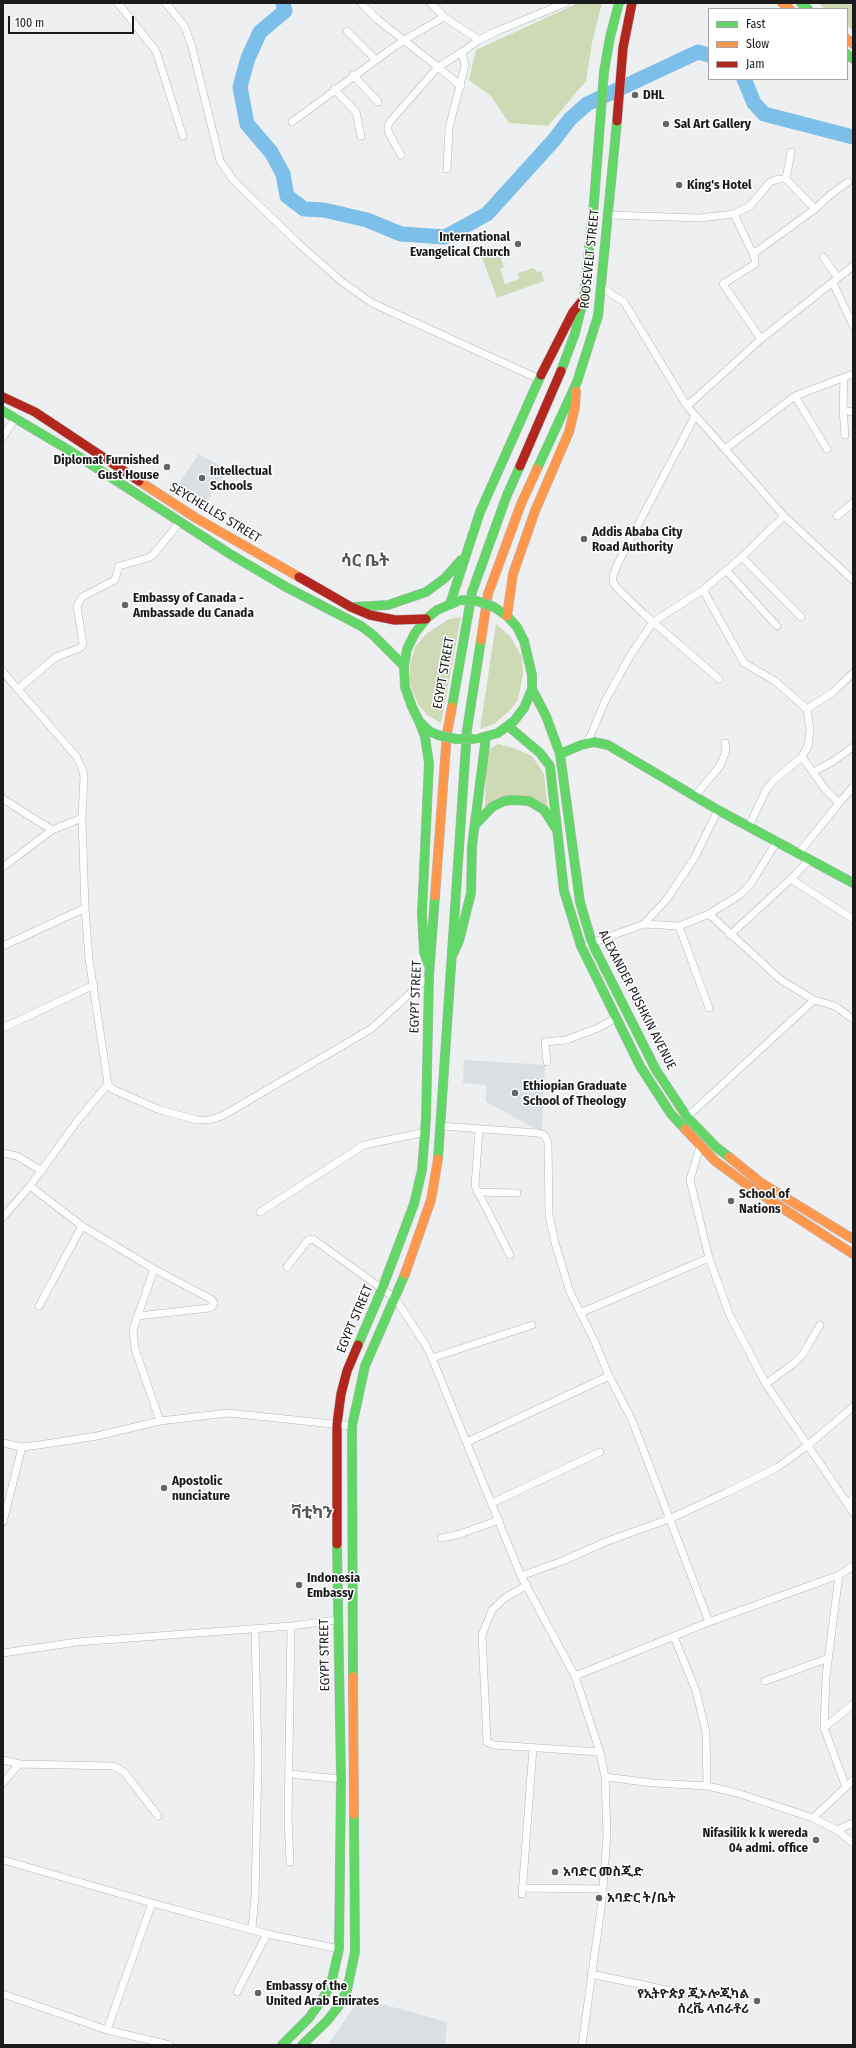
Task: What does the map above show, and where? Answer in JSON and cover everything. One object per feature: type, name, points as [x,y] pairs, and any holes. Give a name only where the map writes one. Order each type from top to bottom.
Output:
[{"type":"main road","name":"ROOSEVELT STREET","points":[[472,592],[507,495],[565,361],[575,333],[584,297],[604,72],[610,37],[619,3]]},
{"type":"main road","name":"ROOSEVELT STREET","points":[[488,594],[521,504],[577,382],[593,335],[602,288],[623,48],[632,3]]},
{"type":"main road","points":[[450,604],[464,557],[480,512],[539,379],[573,312],[584,297]]},
{"type":"main road","points":[[507,616],[510,585],[515,569],[535,511],[573,419],[577,382]]},
{"type":"main road","name":"SEYCHELLES STREET","points":[[3,397],[35,412],[196,518],[351,607],[370,615],[395,620],[426,619]]},
{"type":"main road","name":"SEYCHELLES STREET","points":[[3,411],[16,417],[204,538],[280,584],[361,626],[404,666]]},
{"type":"main road","points":[[351,607],[388,605],[407,600],[426,592],[445,578],[464,557]]},
{"type":"main road","name":"EGYPT STREET","points":[[282,2045],[309,2018],[323,1998],[331,1984],[336,1968],[339,1949],[341,1779],[338,1620],[337,1424],[341,1394],[347,1371],[382,1290],[414,1204],[422,1170],[425,1132],[430,974],[447,732],[472,592]]},
{"type":"main road","name":"EGYPT STREET","points":[[302,2045],[327,2021],[341,2001],[347,1990],[355,1952],[351,1494],[352,1426],[365,1366],[411,1261],[431,1200],[439,1151],[441,1126],[450,960],[467,730],[488,594]]},
{"type":"main road","points":[[419,721],[429,731],[438,735],[456,739],[475,739],[498,733],[508,726],[524,708],[532,688],[532,675],[524,641],[517,627],[507,616],[494,608],[477,601],[461,600],[450,604],[426,619],[415,633],[407,649],[404,666],[405,687],[425,737],[429,763],[422,913],[424,952],[430,974]]},
{"type":"main road","name":"ALEXANDER PUSHKIN AVENUE","points":[[532,688],[546,716],[560,754],[580,902],[592,943],[656,1070],[687,1117],[703,1135],[739,1167],[760,1182],[853,1239]]},
{"type":"main road","name":"ALEXANDER PUSHKIN AVENUE","points":[[508,726],[540,753],[550,766],[553,780],[556,829],[564,891],[581,946],[616,1018],[647,1076],[671,1114],[715,1161],[753,1189],[853,1254]]},
{"type":"main road","points":[[450,960],[460,941],[471,893],[475,826],[481,766],[486,737]]},
{"type":"main road","points":[[560,754],[587,744],[600,742],[608,744],[776,843],[853,883]]},
{"type":"main road","points":[[475,826],[492,807],[504,801],[513,800],[529,801],[544,810],[556,829]]},
{"type":"main road","points":[[647,1076],[656,1070]]},
{"type":"street","points":[[118,3],[156,50],[183,136]]},
{"type":"street","points":[[166,3],[185,27],[192,47],[220,161],[234,181],[298,243],[341,281],[372,302],[539,379]]},
{"type":"street","points":[[361,3],[378,20],[461,86]]},
{"type":"street","points":[[431,3],[444,17],[479,40]]},
{"type":"street","points":[[401,155],[388,131],[388,125],[438,67],[479,40],[565,3]]},
{"type":"street","points":[[292,122],[334,89],[404,40],[444,17]]},
{"type":"street","points":[[347,31],[376,60]]},
{"type":"street","points":[[447,169],[449,128],[465,66],[462,52]]},
{"type":"street","points":[[353,76],[378,102]]},
{"type":"street","points":[[334,89],[356,112],[361,136]]},
{"type":"street","points":[[786,179],[791,152]]},
{"type":"street","points":[[608,215],[700,218],[734,214],[750,206],[770,182],[778,179],[786,179],[815,209]]},
{"type":"street","points":[[752,254],[815,209],[830,195],[848,182]]},
{"type":"street","points":[[734,214],[755,259],[755,264],[724,284],[761,339]]},
{"type":"street","points":[[823,257],[835,280],[853,325]]},
{"type":"street","points":[[687,406],[761,339],[853,266]]},
{"type":"street","points":[[602,288],[624,302],[687,406],[695,416],[784,516],[853,580]]},
{"type":"street","points":[[725,449],[795,396],[819,386],[844,379],[853,374]]},
{"type":"street","points":[[844,379],[843,410],[845,435]]},
{"type":"street","points":[[795,396],[827,449]]},
{"type":"street","points":[[843,410],[853,412]]},
{"type":"street","points":[[695,416],[613,576],[613,582],[618,590],[719,679]]},
{"type":"street","points":[[3,437],[16,417]]},
{"type":"street","points":[[837,516],[853,503]]},
{"type":"street","points":[[587,744],[605,701],[630,656],[653,622],[703,590],[742,557],[784,516]]},
{"type":"street","points":[[18,689],[56,657],[80,648],[83,644],[77,606],[82,597],[115,580],[119,566],[148,558],[153,555],[180,522]]},
{"type":"street","points":[[742,557],[801,617]]},
{"type":"street","points":[[726,570],[776,626]]},
{"type":"street","points":[[703,590],[744,663],[775,681],[807,709],[810,738],[802,757],[773,781],[766,790],[749,826]]},
{"type":"street","points":[[3,672],[76,756],[84,776],[82,818],[85,908],[108,1084],[119,1094],[160,1110],[197,1120],[208,1120],[222,1116],[371,1029],[430,974]]},
{"type":"street","points":[[807,709],[833,692],[853,673]]},
{"type":"street","points":[[694,796],[720,766],[726,751],[725,743]]},
{"type":"street","points":[[813,772],[832,762],[853,748]]},
{"type":"street","points":[[802,757],[825,788],[839,803]]},
{"type":"street","points":[[798,854],[853,787]]},
{"type":"street","points":[[3,799],[52,830]]},
{"type":"street","points":[[644,924],[666,899],[695,857],[718,810]]},
{"type":"street","points":[[3,867],[52,830],[82,818]]},
{"type":"street","points":[[581,946],[644,924],[679,926],[710,914],[742,894],[750,885],[776,843]]},
{"type":"street","points":[[730,935],[791,879],[809,860]]},
{"type":"street","points":[[791,879],[853,919]]},
{"type":"street","points":[[3,946],[85,908]]},
{"type":"street","points":[[710,914],[730,935],[781,980],[814,1000],[835,1006],[850,1017],[853,1008]]},
{"type":"street","points":[[679,926],[709,1008]]},
{"type":"street","points":[[3,1028],[94,985]]},
{"type":"street","points":[[687,1117],[814,1000]]},
{"type":"street","points":[[547,1062],[546,1042],[566,1040],[598,1028],[616,1018]]},
{"type":"street","points":[[3,1217],[30,1186],[78,1120],[108,1084]]},
{"type":"street","points":[[441,1126],[538,1133],[544,1135],[548,1142],[549,1215],[555,1243],[570,1292],[609,1376],[632,1420],[709,1622]]},
{"type":"street","points":[[479,1129],[476,1171],[477,1192],[510,1255]]},
{"type":"street","points":[[260,1212],[364,1145],[425,1132]]},
{"type":"street","points":[[700,1146],[690,1180],[709,1258],[730,1316],[766,1384],[853,1512]]},
{"type":"street","points":[[3,1152],[17,1156],[42,1170]]},
{"type":"street","points":[[30,1186],[82,1226],[154,1269],[211,1299],[214,1303],[213,1306],[138,1316]]},
{"type":"street","points":[[477,1192],[517,1193]]},
{"type":"street","points":[[39,1306],[82,1226]]},
{"type":"street","points":[[287,1267],[308,1240],[313,1239],[395,1298],[425,1344],[432,1358],[521,1576],[575,1676],[600,1752],[606,1777],[607,1835],[603,1889],[582,2045]]},
{"type":"street","points":[[580,1313],[709,1258]]},
{"type":"street","points":[[154,1269],[133,1330],[135,1348],[160,1421]]},
{"type":"street","points":[[432,1358],[532,1325]]},
{"type":"street","points":[[766,1384],[793,1364],[803,1354],[820,1325]]},
{"type":"street","points":[[467,1442],[609,1376]]},
{"type":"street","points":[[521,1576],[565,1560],[605,1542],[669,1519],[726,1493],[778,1466],[808,1445],[853,1407]]},
{"type":"street","points":[[3,1443],[22,1447],[97,1436],[160,1421],[228,1413],[352,1426]]},
{"type":"street","points":[[3,1522],[22,1447]]},
{"type":"street","points":[[492,1503],[600,1452]]},
{"type":"street","points":[[848,1504],[853,1498]]},
{"type":"street","points":[[441,1538],[460,1534],[499,1520]]},
{"type":"street","points":[[575,1676],[709,1622],[839,1576],[853,1566]]},
{"type":"street","points":[[839,1576],[824,1700],[824,1728],[846,1787]]},
{"type":"street","points":[[527,1586],[505,1598],[492,1610],[482,1635],[488,1742],[494,1745],[600,1752]]},
{"type":"street","points":[[3,1653],[77,1642],[291,1626],[338,1620]]},
{"type":"street","points":[[290,1862],[291,1626]]},
{"type":"street","points":[[252,1928],[255,1896],[258,1762],[255,1629]]},
{"type":"street","points":[[674,1637],[696,1691],[706,1732],[707,1786]]},
{"type":"street","points":[[765,1681],[829,1658]]},
{"type":"street","points":[[824,1728],[853,1704]]},
{"type":"street","points":[[533,1748],[522,1891],[603,1889]]},
{"type":"street","points":[[3,1760],[19,1764],[113,1766],[119,1768],[125,1773],[158,1816]]},
{"type":"street","points":[[3,1783],[19,1764]]},
{"type":"street","points":[[290,1774],[341,1779]]},
{"type":"street","points":[[606,1777],[653,1783],[707,1786],[737,1793],[813,1818],[837,1830],[853,1843]]},
{"type":"street","points":[[813,1818],[853,1780]]},
{"type":"street","points":[[837,1830],[853,1823]]},
{"type":"street","points":[[3,1860],[152,1903],[252,1928],[267,1934],[339,1949]]},
{"type":"street","points":[[107,2030],[152,1903]]},
{"type":"street","points":[[238,1992],[267,1934]]},
{"type":"street","points":[[592,1974],[681,1993]]},
{"type":"street","points":[[3,1994],[107,2030],[170,2045]]},
{"type":"shaded area","name":"Intellectual Schools","points":[[199,454],[227,470],[205,504],[177,486]]},
{"type":"shaded area","name":"Ethiopian Graduate School of Theology","points":[[464,1060],[545,1065],[542,1132],[486,1102],[486,1085],[463,1083]]},
{"type":"shaded area","points":[[360,1998],[447,2022],[445,2045],[328,2045]]},
{"type":"green space","points":[[578,3],[602,3],[592,43],[586,81],[548,126],[509,123],[492,97],[469,80],[476,50]]},
{"type":"green space","points":[[818,3],[853,3],[853,30],[848,27],[848,8],[824,8]]},
{"type":"green space","points":[[491,249],[492,251],[498,251],[504,267],[500,269],[505,284],[519,279],[518,273],[534,268],[537,272],[541,271],[544,281],[497,298],[480,252]]},
{"type":"green space","points":[[461,617],[441,723],[427,715],[418,704],[410,684],[410,665],[415,647],[426,634],[449,619]]},
{"type":"green space","points":[[496,624],[510,636],[522,657],[523,674],[518,700],[509,711],[494,724],[480,729]]},
{"type":"green space","points":[[498,744],[514,748],[532,756],[544,774],[548,809],[539,801],[485,809],[486,765],[490,749]]},
{"type":"waterway","points":[[283,3],[285,11],[260,32],[248,58],[240,87],[247,124],[271,152],[283,174],[287,196],[304,209],[324,210],[367,220],[401,234],[445,237],[487,214],[554,140],[570,119],[587,104],[698,52],[708,55]]},
{"type":"waterway","points":[[744,80],[754,103],[764,114],[853,137]]},
{"type":"traffic: fast","points":[[561,371],[575,333],[584,297],[594,202],[604,72],[610,37],[619,3]]},
{"type":"traffic: fast","points":[[801,3],[807,8]]},
{"type":"traffic: fast","points":[[848,55],[853,59]]},
{"type":"traffic: fast","points":[[537,469],[577,382],[598,316],[617,121]]},
{"type":"traffic: fast","points":[[450,604],[480,512],[541,375]]},
{"type":"traffic: fast","points":[[3,411],[67,449],[230,554],[286,587],[361,626],[373,635],[404,666]]},
{"type":"traffic: fast","points":[[452,707],[472,592],[507,495],[520,466]]},
{"type":"traffic: fast","points":[[353,607],[388,605],[426,592],[445,578],[461,560]]},
{"type":"traffic: fast","points":[[461,600],[477,601],[494,607]]},
{"type":"traffic: fast","points":[[438,735],[429,731],[419,721],[412,707],[405,687],[404,666],[407,649],[415,633],[426,619],[437,610],[456,602]]},
{"type":"traffic: fast","points":[[480,738],[498,733],[514,721],[524,708],[532,689],[532,675],[524,641],[517,627],[507,616],[494,607]]},
{"type":"traffic: fast","points":[[438,1159],[467,730],[481,640]]},
{"type":"traffic: fast","points":[[532,689],[546,716],[560,754],[580,902],[592,943],[656,1070],[687,1117],[716,1147],[729,1157]]},
{"type":"traffic: fast","points":[[419,721],[425,737],[429,763],[422,913],[424,952],[428,964]]},
{"type":"traffic: fast","points":[[508,726],[540,753],[550,766],[564,891],[581,946],[640,1066],[671,1114],[685,1129]]},
{"type":"traffic: fast","points":[[438,735],[456,739],[475,739]]},
{"type":"traffic: fast","points":[[453,954],[459,941],[471,893],[472,846],[486,737]]},
{"type":"traffic: fast","points":[[560,754],[581,745],[594,742],[608,745],[718,810],[853,883]]},
{"type":"traffic: fast","points":[[475,825],[492,807],[504,801],[513,800],[529,801],[544,810],[555,827]]},
{"type":"traffic: fast","points":[[358,1345],[382,1289],[414,1204],[422,1170],[426,1119],[429,976],[435,896]]},
{"type":"traffic: fast","points":[[353,1677],[352,1426],[365,1366],[405,1274]]},
{"type":"traffic: fast","points":[[282,2045],[309,2018],[323,1998],[331,1984],[339,1949],[341,1779],[337,1544]]},
{"type":"traffic: fast","points":[[302,2045],[327,2021],[338,2007],[347,1990],[355,1952],[354,1814]]},
{"type":"traffic: slow","points":[[782,3],[789,8]]},
{"type":"traffic: slow","points":[[848,40],[853,44]]},
{"type":"traffic: slow","points":[[507,616],[513,574],[535,511],[569,432],[575,407],[576,391]]},
{"type":"traffic: slow","points":[[481,640],[488,594],[521,504],[537,469]]},
{"type":"traffic: slow","points":[[139,481],[196,518],[299,577]]},
{"type":"traffic: slow","points":[[435,896],[447,733],[452,707]]},
{"type":"traffic: slow","points":[[685,1129],[715,1161],[753,1189],[853,1254]]},
{"type":"traffic: slow","points":[[729,1157],[760,1182],[853,1239]]},
{"type":"traffic: slow","points":[[405,1274],[431,1200],[438,1159]]},
{"type":"traffic: slow","points":[[353,1677],[354,1814]]},
{"type":"traffic: jam","points":[[617,121],[623,48],[632,3]]},
{"type":"traffic: jam","points":[[541,375],[573,312],[582,301]]},
{"type":"traffic: jam","points":[[520,466],[561,371]]},
{"type":"traffic: jam","points":[[3,397],[35,412],[139,481]]},
{"type":"traffic: jam","points":[[299,577],[351,607],[370,615],[395,620],[426,619]]},
{"type":"traffic: jam","points":[[337,1544],[337,1424],[341,1394],[347,1371],[358,1345]]},
{"type":"place","name":"DHL","points":[[635,95]]},
{"type":"place","name":"Sal Art Gallery","points":[[666,124]]},
{"type":"place","name":"King's Hotel","points":[[679,185]]},
{"type":"place","name":"International Evangelical Church","points":[[518,244]]},
{"type":"place","name":"Diplomat Furnished Gust House","points":[[167,467]]},
{"type":"place","name":"Intellectual Schools","points":[[202,478]]},
{"type":"place","name":"Addis Ababa City Road Authority","points":[[584,539]]},
{"type":"place","name":"Embassy of Canada - Ambassade du Canada","points":[[125,605]]},
{"type":"place","name":"Ethiopian Graduate School of Theology","points":[[515,1093]]},
{"type":"place","name":"School of Nations","points":[[731,1201]]},
{"type":"place","name":"Apostolic nunciature","points":[[164,1488]]},
{"type":"place","name":"Indonesia Embassy","points":[[299,1585]]},
{"type":"place","name":"Nifasilik k k wereda 04 admi. office","points":[[816,1840]]},
{"type":"place","name":"አባድር መስጂድ","points":[[555,1872]]},
{"type":"place","name":"አባድር ት/ቤት","points":[[599,1898]]},
{"type":"place","name":"Embassy of the United Arab Emirates","points":[[258,1993]]},
{"type":"place","name":"የኢትዮጵያ ጂኦሎጂካል ሰረቬ ላብራቶሪ","points":[[757,2001]]},
{"type":"district","name":"ሳር ቤት","points":[[365,561]]},
{"type":"district","name":"ቫቲካን","points":[[312,1513]]}]
